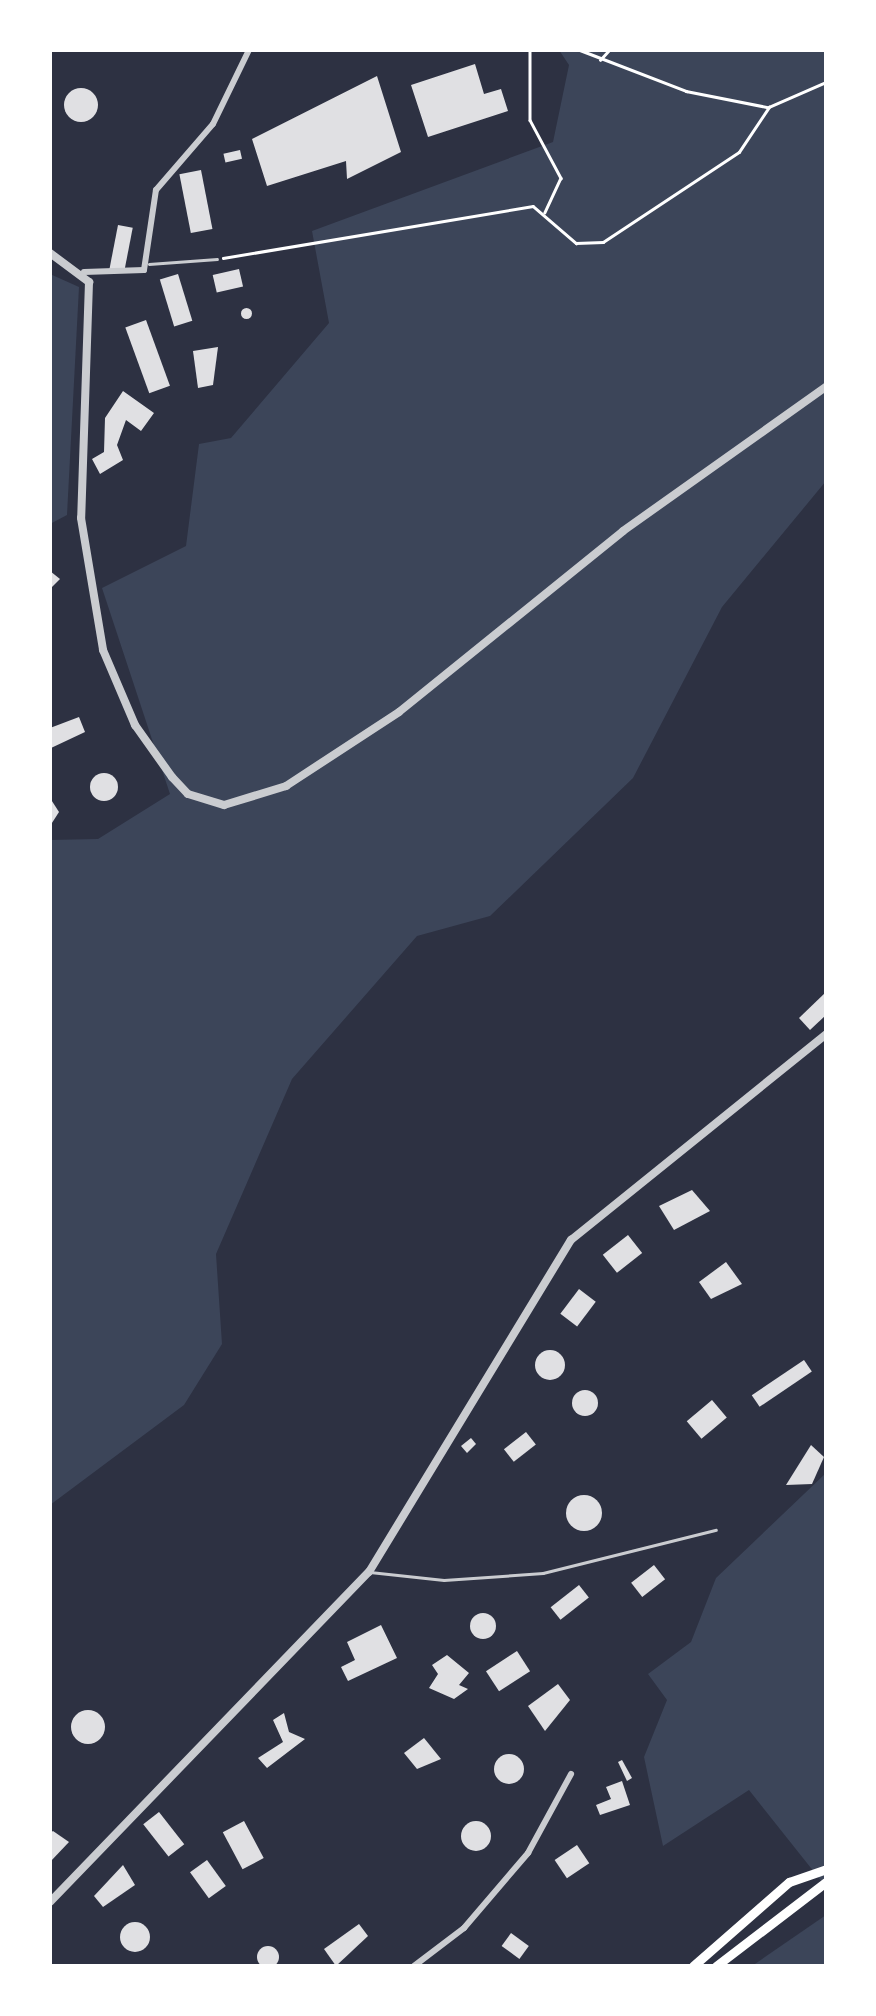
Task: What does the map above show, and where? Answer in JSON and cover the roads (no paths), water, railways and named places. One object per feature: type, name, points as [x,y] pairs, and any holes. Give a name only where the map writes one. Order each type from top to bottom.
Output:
[{"type":"main road","points":[[693,1966],[788,1882],[826,1869]]},
{"type":"main road","points":[[716,1966],[826,1882]]},
{"type":"street","points":[[50,253],[84,272],[134,276],[149,264],[156,190],[212,124],[249,50]]},
{"type":"street","points":[[84,272],[91,342],[80,518],[103,650],[135,725],[172,777],[224,806],[286,786],[385,722],[623,531],[826,387]]},
{"type":"street","points":[[50,1902],[369,1572],[564,1247],[826,1034]]},
{"type":"street","points":[[414,1966],[464,1928],[528,1852],[571,1774]]},
{"type":"lane","points":[[149,264],[218,259]]},
{"type":"lane","points":[[369,1572],[444,1580],[542,1573],[716,1530]]}]
